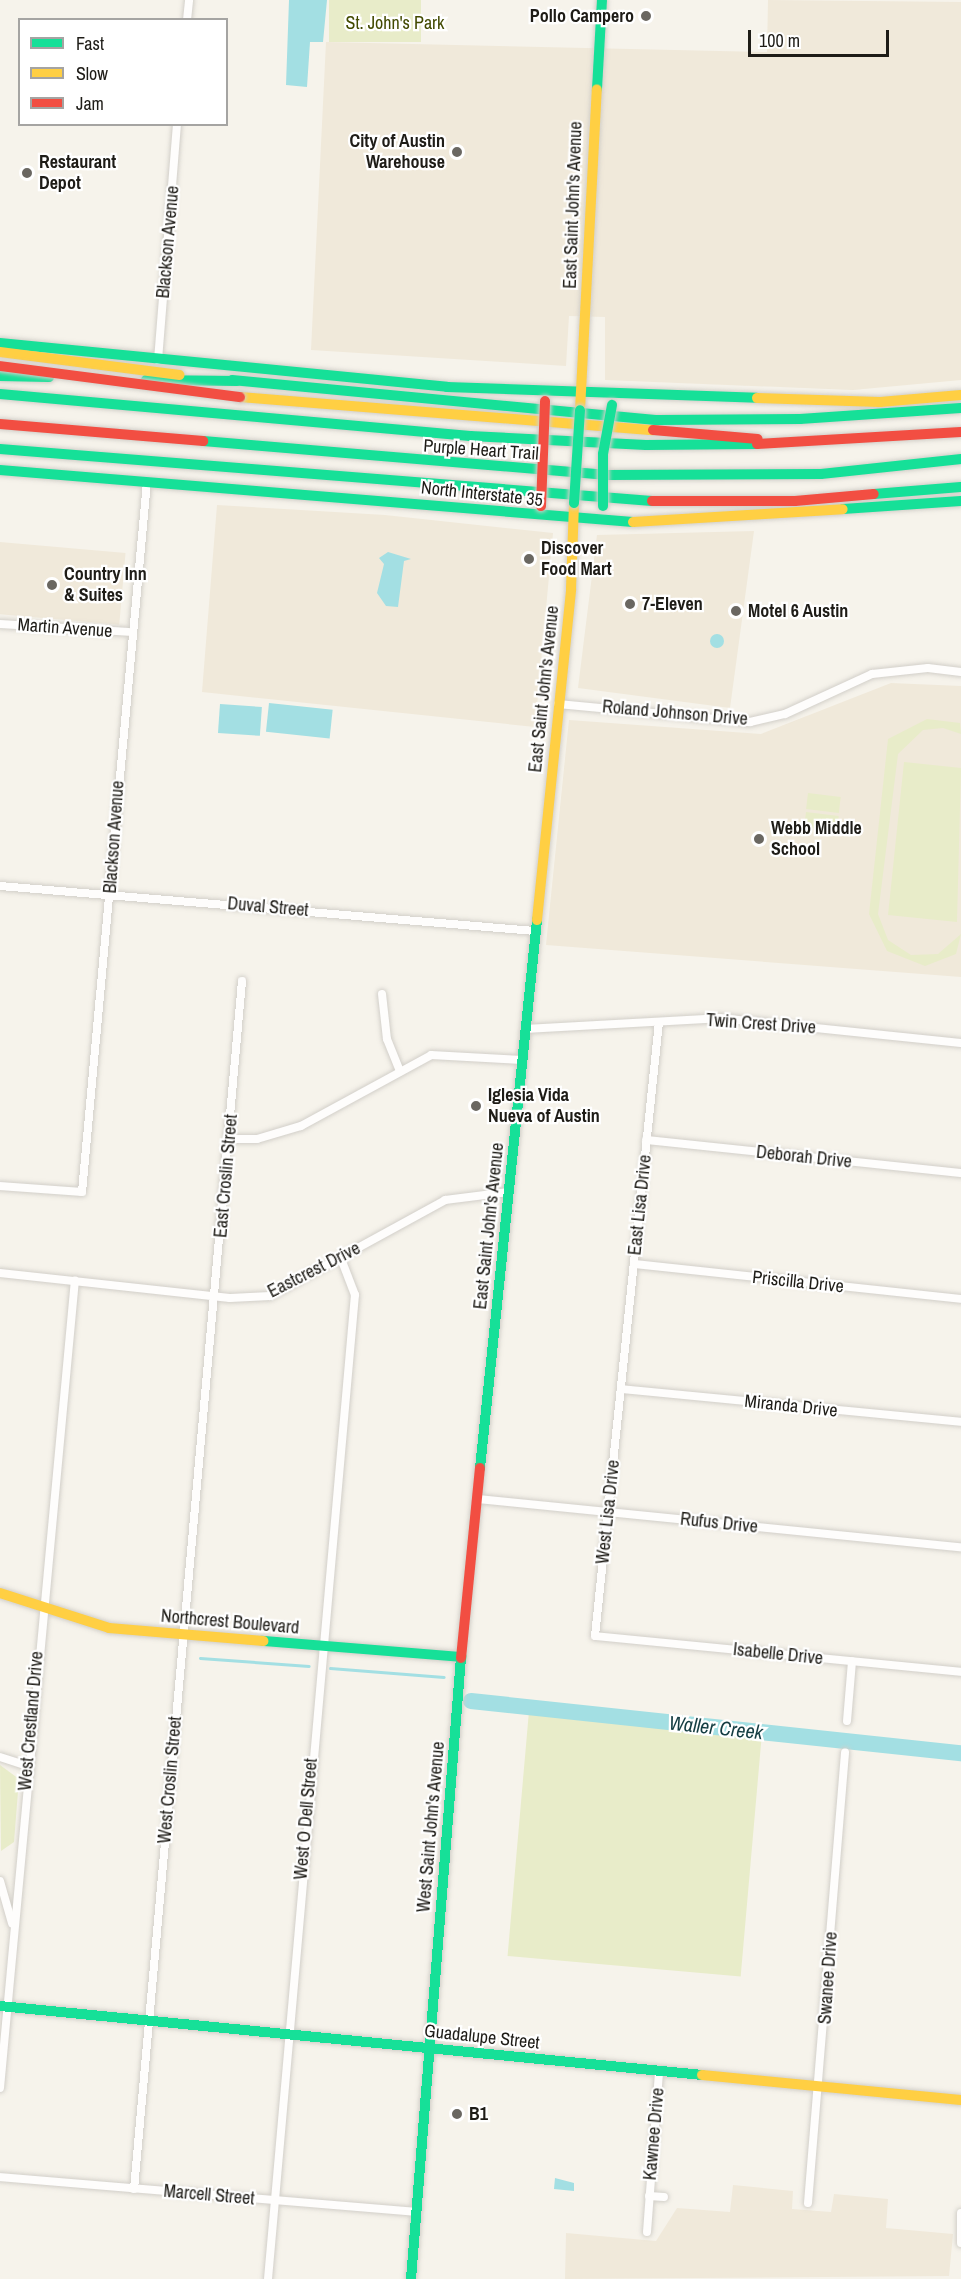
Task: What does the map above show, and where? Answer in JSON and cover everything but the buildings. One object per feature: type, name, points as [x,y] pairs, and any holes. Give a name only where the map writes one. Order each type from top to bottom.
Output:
[{"type":"main road","name":"East Saint John's Avenue","points":[[489,1379],[558,704],[580,410],[602,0]]},
{"type":"main road","points":[[0,343],[447,387],[880,402],[961,395]]},
{"type":"main road","points":[[0,352],[237,381],[658,420],[800,419],[961,408]]},
{"type":"main road","points":[[0,366],[240,397],[738,435],[781,444]]},
{"type":"main road","points":[[0,376],[237,381]]},
{"type":"main road","points":[[526,516],[541,506],[545,401],[534,390]]},
{"type":"main road","points":[[615,520],[603,506],[603,454],[612,405],[631,393]]},
{"type":"main road","name":"Purple Heart Trail","points":[[0,394],[470,436],[646,445],[781,444],[961,432]]},
{"type":"main road","name":"Purple Heart Trail","points":[[3,425],[608,475],[821,474],[961,459]]},
{"type":"main road","points":[[0,449],[634,501],[795,501],[961,487]]},
{"type":"main road","name":"North Interstate 35","points":[[0,470],[573,520],[717,522],[961,501]]},
{"type":"main road","name":"West Saint John's Avenue","points":[[411,2279],[462,1657],[489,1379]]},
{"type":"main road","name":"Northcrest Boulevard","points":[[0,1593],[109,1628],[462,1657]]},
{"type":"main road","name":"Guadalupe Street","points":[[3,2007],[149,2019],[659,2072],[961,2100]]},
{"type":"street","points":[[187,18],[189,0]]},
{"type":"street","name":"Blackson Avenue","points":[[158,360],[177,126]]},
{"type":"street","name":"Blackson Avenue","points":[[0,1186],[82,1192],[110,895],[129,632],[147,482]]},
{"type":"street","name":"Martin Avenue","points":[[0,624],[129,632]]},
{"type":"street","name":"Roland Johnson Drive","points":[[558,704],[750,722],[785,714],[872,674],[928,668],[961,672]]},
{"type":"street","name":"Duval Street","points":[[0,886],[535,931]]},
{"type":"street","name":"East Croslin Street","points":[[207,1371],[242,981]]},
{"type":"street","points":[[382,994],[387,1040],[400,1071]]},
{"type":"street","name":"Twin Crest Drive","points":[[525,1029],[719,1018],[961,1043]]},
{"type":"street","name":"East Lisa Drive","points":[[621,1389],[659,1022]]},
{"type":"street","points":[[229,1139],[257,1139],[300,1126],[400,1071],[442,1053],[522,1060]]},
{"type":"street","name":"Deborah Drive","points":[[646,1140],[961,1173]]},
{"type":"street","name":"Eastcrest Drive","points":[[0,1273],[214,1295],[270,1296],[445,1200],[509,1192]]},
{"type":"street","name":"West O Dell Street","points":[[268,2279],[321,1646],[355,1295],[341,1258]]},
{"type":"street","name":"Priscilla Drive","points":[[634,1264],[961,1299]]},
{"type":"street","name":"West Crestland Drive","points":[[0,2088],[3,2007],[14,1930],[42,1606],[75,1280]]},
{"type":"street","name":"West Croslin Street","points":[[134,2189],[207,1371]]},
{"type":"street","name":"Miranda Drive","points":[[621,1389],[961,1422]]},
{"type":"street","name":"West Lisa Drive","points":[[595,1636],[621,1389]]},
{"type":"street","name":"Rufus Drive","points":[[477,1499],[961,1548]]},
{"type":"street","name":"Isabelle Drive","points":[[595,1636],[961,1672]]},
{"type":"street","points":[[847,1721],[852,1661]]},
{"type":"street","name":"Swanee Drive","points":[[808,2203],[820,2086],[845,1753]]},
{"type":"street","points":[[0,1757],[27,1766]]},
{"type":"street","points":[[0,1881],[14,1930]]},
{"type":"street","name":"Kawnee Drive","points":[[647,2232],[659,2072]]},
{"type":"street","name":"Marcell Street","points":[[0,2177],[417,2212]]},
{"type":"street","name":"Kawnee Drive","points":[[649,2196],[664,2197]]},
{"type":"street","points":[[961,2213],[961,2243]]},
{"type":"shaded area","points":[[768,0],[961,2],[961,380],[853,390],[605,380],[605,317],[569,316],[566,366],[311,350],[326,42],[767,52]]},
{"type":"shaded area","points":[[217,505],[385,515],[553,533],[535,727],[202,692]]},
{"type":"shaded area","points":[[754,531],[730,708],[578,688],[597,535]]},
{"type":"shaded area","points":[[0,542],[126,553],[119,625],[0,614]]},
{"type":"shaded area","name":"Webb Middle School","points":[[891,683],[961,686],[961,977],[546,945],[569,720],[761,734]]},
{"type":"shaded area","points":[[733,2185],[793,2191],[792,2209],[831,2212],[834,2194],[888,2199],[886,2228],[953,2234],[949,2276],[565,2279],[566,2233],[656,2241],[677,2208],[730,2212]]},
{"type":"green space","name":"St. John's Park","points":[[329,0],[421,0],[421,42],[329,42]]},
{"type":"green space","points":[[927,719],[960,723],[961,734],[943,728],[923,730],[898,754],[878,914],[888,940],[911,955],[938,954],[961,934],[956,954],[925,966],[887,951],[869,914],[888,739]]},
{"type":"green space","points":[[904,762],[961,768],[957,922],[888,915]]},
{"type":"green space","points":[[808,793],[841,797],[839,813],[806,809]]},
{"type":"green space","points":[[806,812],[839,816],[837,831],[804,827]]},
{"type":"green space","points":[[529,1711],[762,1731],[741,1976],[508,1956]]},
{"type":"green space","points":[[0,1765],[19,1779],[14,1842],[1,1851]]},
{"type":"water","points":[[289,0],[327,0],[323,42],[310,42],[307,87],[286,85]]},
{"type":"water","points":[[388,552],[411,559],[404,561],[398,607],[386,606],[377,593],[384,564],[379,558]]},
{"type":"water","points":[[717,634],[722,636],[724,641],[722,646],[717,648],[712,646],[710,641],[712,636]]},
{"type":"water","points":[[269,703],[333,710],[330,739],[266,732]]},
{"type":"water","points":[[220,704],[262,707],[260,736],[218,733]]},
{"type":"water","points":[[555,2178],[574,2183],[574,2191],[554,2189]]},
{"type":"waterway","name":"Waller Creek","points":[[200,1658],[309,1666]]},
{"type":"waterway","name":"Waller Creek","points":[[330,1668],[444,1677]]},
{"type":"waterway","name":"Waller Creek","points":[[471,1701],[961,1753]]},
{"type":"traffic: fast","points":[[597,89],[602,0]]},
{"type":"traffic: fast","points":[[0,343],[447,387],[757,398]]},
{"type":"traffic: fast","points":[[0,376],[49,377]]},
{"type":"traffic: fast","points":[[146,380],[237,381]]},
{"type":"traffic: fast","points":[[232,380],[658,420],[800,419],[961,408]]},
{"type":"traffic: fast","points":[[0,394],[470,436],[646,445],[757,444]]},
{"type":"traffic: fast","points":[[603,506],[603,454],[612,405]]},
{"type":"traffic: fast","points":[[574,503],[580,410]]},
{"type":"traffic: fast","points":[[203,441],[608,475],[821,474],[961,459]]},
{"type":"traffic: fast","points":[[0,449],[652,501]]},
{"type":"traffic: fast","points":[[0,470],[633,522]]},
{"type":"traffic: fast","points":[[874,494],[961,487]]},
{"type":"traffic: fast","points":[[843,509],[961,501]]},
{"type":"traffic: fast","points":[[480,1468],[537,920]]},
{"type":"traffic: fast","points":[[263,1641],[461,1657]]},
{"type":"traffic: fast","points":[[411,2279],[461,1658]]},
{"type":"traffic: fast","points":[[0,2006],[702,2075]]},
{"type":"traffic: slow","points":[[580,410],[597,89]]},
{"type":"traffic: slow","points":[[0,352],[180,375]]},
{"type":"traffic: slow","points":[[757,398],[880,402],[961,395]]},
{"type":"traffic: slow","points":[[240,397],[653,430]]},
{"type":"traffic: slow","points":[[537,920],[571,589],[574,503]]},
{"type":"traffic: slow","points":[[633,522],[843,509]]},
{"type":"traffic: slow","points":[[0,1593],[109,1628],[263,1641]]},
{"type":"traffic: slow","points":[[702,2075],[961,2100]]},
{"type":"traffic: jam","points":[[0,366],[240,397]]},
{"type":"traffic: jam","points":[[541,506],[545,401]]},
{"type":"traffic: jam","points":[[0,424],[203,441]]},
{"type":"traffic: jam","points":[[653,430],[758,439]]},
{"type":"traffic: jam","points":[[757,444],[961,432]]},
{"type":"traffic: jam","points":[[652,501],[795,501],[874,494]]},
{"type":"traffic: jam","points":[[461,1658],[480,1468]]},
{"type":"place","name":"Pollo Campero","points":[[646,16]]},
{"type":"place","name":"City of Austin Warehouse","points":[[457,152]]},
{"type":"place","name":"Restaurant Depot","points":[[27,173]]},
{"type":"place","name":"Discover Food Mart","points":[[529,559]]},
{"type":"place","name":"Country Inn & Suites","points":[[52,585]]},
{"type":"place","name":"7-Eleven","points":[[630,604]]},
{"type":"place","name":"Motel 6 Austin","points":[[736,611]]},
{"type":"place","name":"Webb Middle School","points":[[759,839]]},
{"type":"place","name":"Iglesia Vida Nueva of Austin","points":[[476,1106]]},
{"type":"place","name":"B1","points":[[457,2114]]}]
